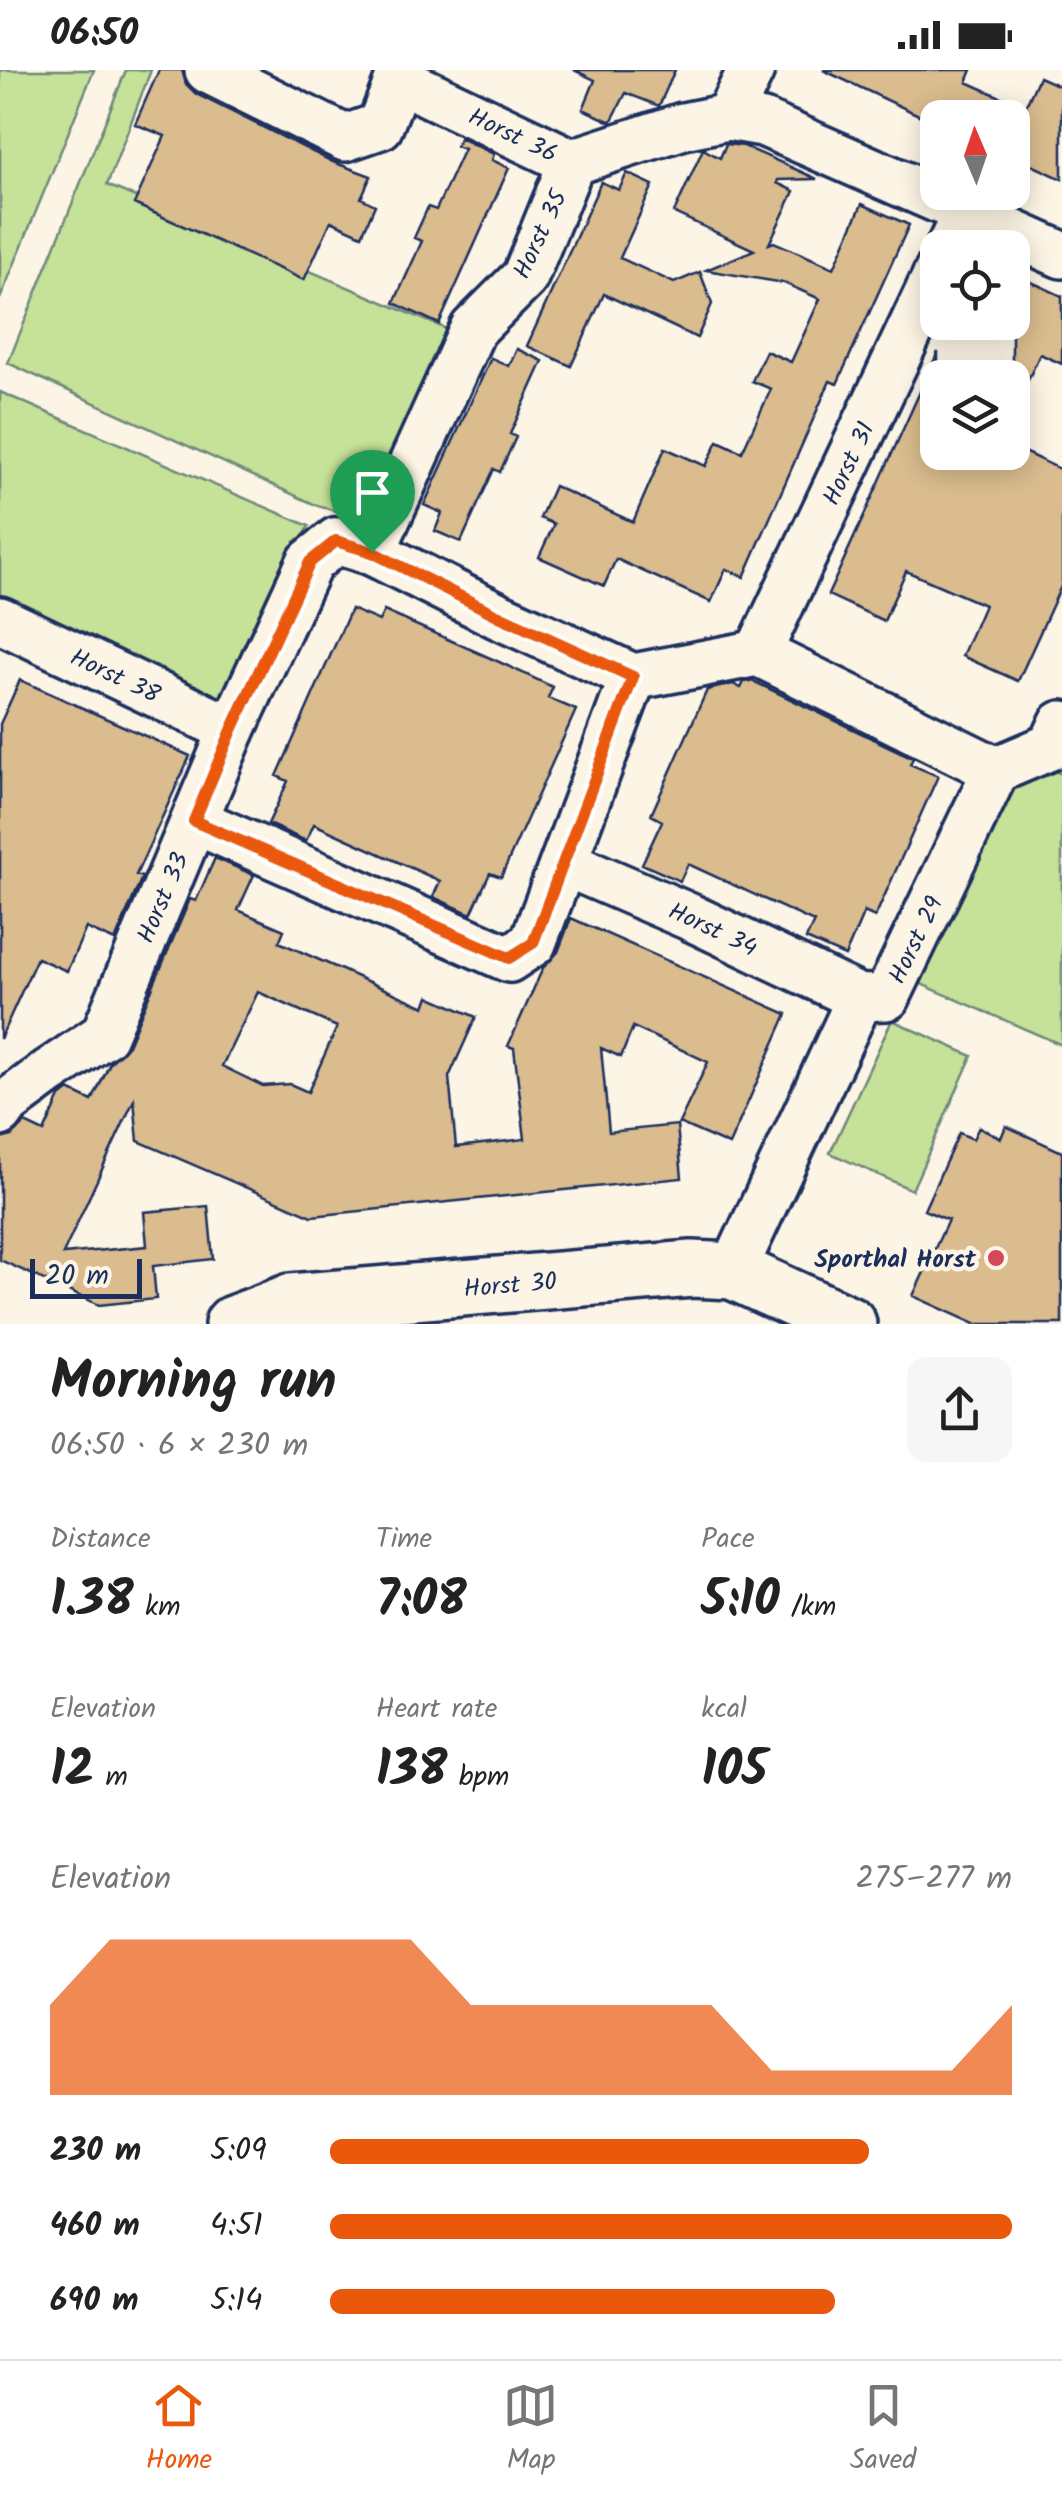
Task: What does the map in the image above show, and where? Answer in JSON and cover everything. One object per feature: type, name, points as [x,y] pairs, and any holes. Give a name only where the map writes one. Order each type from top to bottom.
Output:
[{"type":"street","name":"Horst 36","points":[[208,70],[345,138],[380,126],[400,75],[572,162]]},
{"type":"street","points":[[728,117],[750,70]]},
{"type":"street","name":"Horst 35","points":[[372,552],[474,329],[525,277],[572,162],[683,126],[728,117],[763,123],[958,230]]},
{"type":"street","points":[[1030,247],[1062,255]]},
{"type":"street","name":"Horst 31","points":[[758,652],[920,310]]},
{"type":"street","name":"Horst 33","points":[[0,1113],[7,1103],[104,1035],[232,730],[310,562],[336,541],[372,552],[633,677]]},
{"type":"street","name":"Horst 38","points":[[0,620],[232,730]]},
{"type":"street","points":[[194,821],[509,958],[533,943],[633,677],[758,652],[996,770],[1052,746],[1062,724]]},
{"type":"street","name":"Horst 29","points":[[733,1271],[860,998],[887,997],[996,770]]},
{"type":"street","name":"Horst 34","points":[[564,863],[690,917],[860,998]]},
{"type":"street","name":"Horst 30","points":[[233,1324],[291,1302],[692,1269],[733,1271]]},
{"type":"street","points":[[733,1271],[848,1324]]},
{"type":"green space","points":[[0,70],[94,70],[0,299]]},
{"type":"green space","points":[[126,70],[151,70],[107,185],[449,330],[365,519],[318,506],[8,363]]},
{"type":"green space","points":[[0,392],[309,526],[222,708],[0,605]]},
{"type":"green space","points":[[1039,764],[1062,774],[1062,1045],[907,978],[1002,789]]},
{"type":"green space","points":[[892,1020],[972,1056],[912,1190],[830,1153]]},
{"type":"building","points":[[159,70],[182,70],[186,84],[196,94],[333,162],[371,176],[361,198],[375,205],[362,235],[331,221],[304,280],[134,204],[165,136],[135,124]]},
{"type":"building","points":[[574,70],[675,70],[659,106],[626,93],[611,122],[583,109],[595,80]]},
{"type":"building","points":[[823,70],[972,70],[967,82],[1007,100],[920,100],[920,116]]},
{"type":"building","points":[[1039,77],[1062,87],[1062,179],[1030,164],[1029,100]]},
{"type":"building","points":[[460,138],[494,154],[492,160],[509,168],[439,324],[394,303],[422,241],[414,238],[428,207],[436,210],[464,149],[456,146]]},
{"type":"building","points":[[726,144],[744,146],[817,179],[778,180],[777,183],[794,191],[769,244],[774,242],[834,268],[862,204],[909,225],[837,384],[830,381],[744,577],[726,569],[711,602],[616,559],[604,586],[539,557],[554,524],[540,518],[554,486],[633,522],[665,448],[706,466],[718,441],[742,452],[771,389],[752,381],[766,351],[791,362],[820,299],[784,283],[706,270],[754,250],[674,213],[703,149],[720,158]]},
{"type":"building","points":[[627,173],[653,185],[620,258],[674,283],[700,272],[712,304],[697,338],[604,294],[571,366],[527,346],[601,182],[619,190]]},
{"type":"building","points":[[1030,281],[1062,296],[1062,364],[1040,354],[1030,376],[1030,360],[1012,360],[1012,340],[1030,340]]},
{"type":"building","points":[[517,349],[543,361],[510,434],[516,437],[500,472],[494,469],[461,542],[435,531],[442,513],[424,505],[491,358],[509,366]]},
{"type":"building","points":[[920,392],[920,470],[1030,470],[1030,455],[1062,470],[1062,584],[1018,681],[962,656],[984,605],[906,571],[884,621],[828,595]]},
{"type":"building","points":[[351,609],[379,621],[384,611],[497,661],[553,687],[548,698],[576,710],[501,877],[490,873],[471,914],[433,897],[440,881],[314,824],[306,841],[268,824],[288,781],[277,776]]},
{"type":"building","points":[[20,680],[190,756],[136,875],[142,877],[115,941],[86,928],[67,971],[37,958],[0,1039],[0,724]]},
{"type":"building","points":[[753,681],[913,758],[910,764],[938,776],[875,917],[864,912],[845,956],[806,939],[814,922],[688,864],[680,881],[642,864],[662,821],[651,815],[707,690],[733,684],[741,688],[744,682]]},
{"type":"building","points":[[215,858],[254,875],[238,910],[284,930],[279,942],[425,1007],[429,996],[476,1017],[449,1077],[456,1147],[525,1139],[514,1048],[508,1046],[543,968],[558,952],[571,918],[787,1014],[729,1145],[679,1123],[708,1062],[633,1027],[621,1057],[601,1048],[609,1132],[677,1125],[682,1178],[312,1216],[138,1141],[134,1100],[63,1254],[147,1246],[144,1212],[208,1206],[213,1259],[153,1266],[156,1299],[99,1305],[0,1260],[0,1139],[12,1136],[25,1123],[44,1132],[60,1097],[69,1090],[92,1101],[110,1063],[128,1045],[190,899],[196,901]],"holes":[[[258,992],[337,1027],[308,1092],[290,1084],[263,1086],[222,1066]]]},
{"type":"building","name":"Sporthal Horst","points":[[1006,1126],[1062,1152],[1062,1324],[975,1324],[913,1296],[948,1220],[924,1210],[959,1133],[973,1139],[979,1127],[1001,1138]]},
{"type":"place","name":"Sporthal Horst","points":[[996,1258]]},
{"type":"route","points":[[336,541],[372,552],[633,677],[533,943],[509,958],[194,821],[310,562],[336,541]]}]
